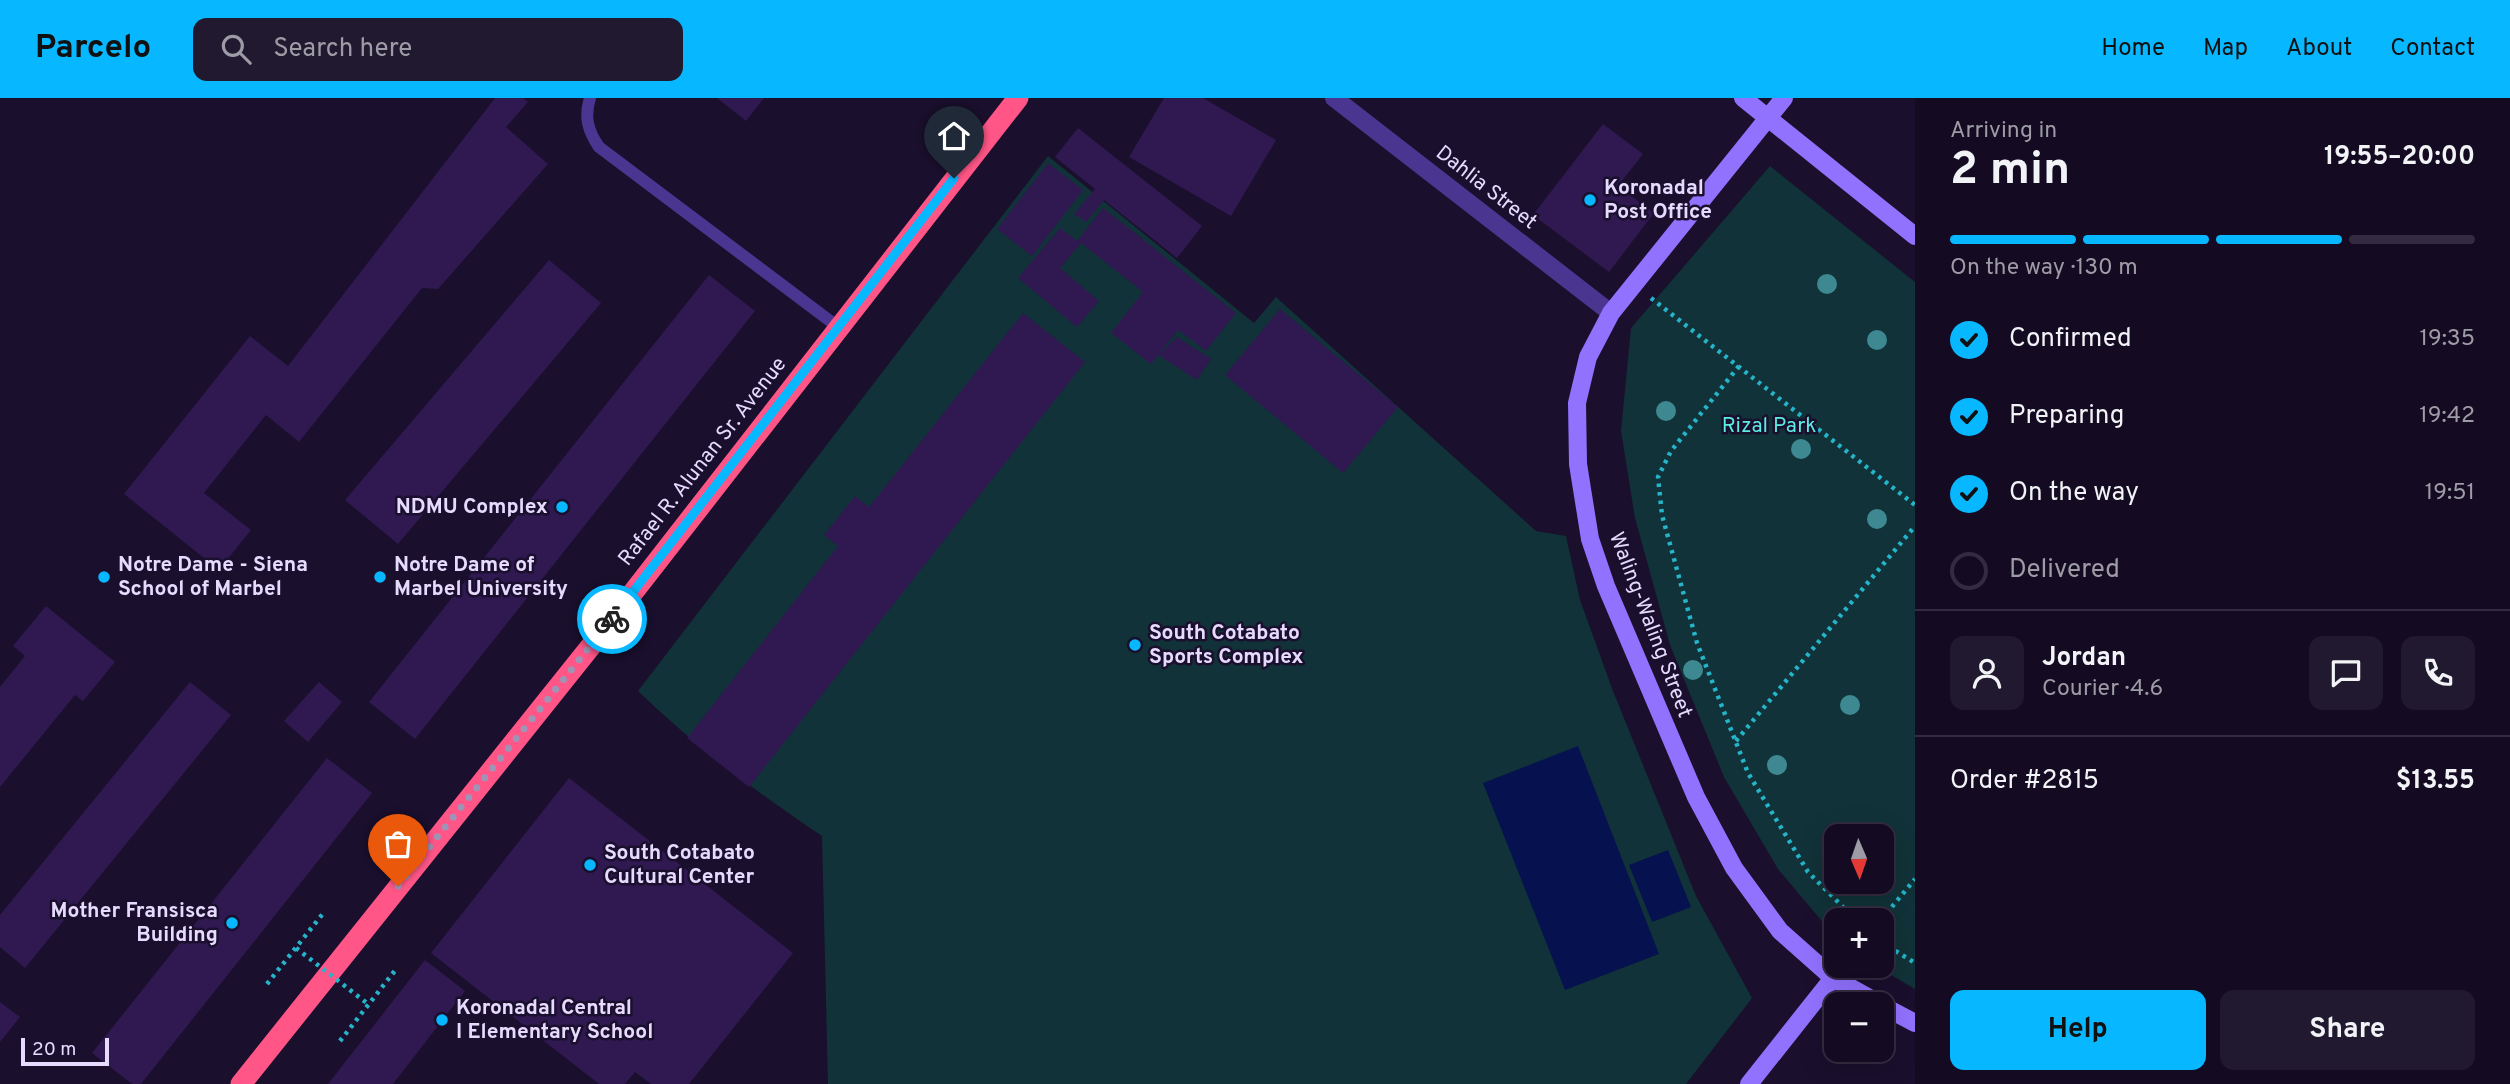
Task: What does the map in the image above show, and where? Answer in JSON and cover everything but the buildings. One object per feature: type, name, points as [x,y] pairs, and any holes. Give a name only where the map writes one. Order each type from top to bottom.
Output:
[{"type":"highway","name":"Rafael R. Alunan Sr. Avenue","points":[[241,1084],[587,651],[1018,98]]},
{"type":"street","name":"Dahlia Street","points":[[1334,98],[1611,313]]},
{"type":"street","points":[[1743,98],[1915,236]]},
{"type":"street","name":"Waling-Waling Street","points":[[1784,98],[1611,313],[1588,357],[1577,403],[1578,464],[1590,539],[1669,737],[1696,797],[1734,868],[1780,931],[1824,970]]},
{"type":"street","name":"Waling-Waling Street","points":[[1833,978],[1857,992]]},
{"type":"street","points":[[1749,1084],[1833,978]]},
{"type":"street","name":"Waling-Waling Street","points":[[1894,1012],[1915,1023]]},
{"type":"lane","points":[[590,98],[586,110],[589,132],[599,148],[838,327]]},
{"type":"path","points":[[1634,285],[1915,505]]},
{"type":"path","points":[[1739,366],[1671,452],[1658,477],[1661,514],[1697,643],[1748,773],[1808,872],[1844,908]]},
{"type":"path","points":[[1736,741],[1915,526]]},
{"type":"path","points":[[1891,908],[1915,879]]},
{"type":"path","points":[[267,984],[325,911]]},
{"type":"path","points":[[296,947],[368,1004]]},
{"type":"path","points":[[1894,950],[1915,963]]},
{"type":"path","points":[[340,1041],[397,968]]},
{"type":"green space","name":"South Cotabato Sports Complex","points":[[1048,156],[1254,323],[1276,297],[1536,531],[1566,536],[1580,600],[1613,691],[1696,896],[1752,998],[1686,1084],[828,1084],[822,836],[727,768],[638,691]]},
{"type":"green space","name":"Rizal Park","points":[[1770,166],[1915,282],[1915,989],[1894,977],[1894,908],[1824,908],[1824,924],[1778,869],[1724,777],[1670,645],[1635,518],[1621,431],[1631,328]]},
{"type":"shaded area","points":[[1578,746],[1659,954],[1565,990],[1483,783]]},
{"type":"shaded area","points":[[1668,850],[1691,907],[1652,922],[1629,865]]},
{"type":"way so far","points":[[398,886],[612,619]]},
{"type":"place","name":"Koronadal Post Office","points":[[1590,200]]},
{"type":"place","name":"NDMU Complex","points":[[562,507]]},
{"type":"place","name":"Notre Dame - Siena School of Marbel","points":[[104,577]]},
{"type":"place","name":"Notre Dame of Marbel University","points":[[380,577]]},
{"type":"place","name":"South Cotabato Sports Complex","points":[[1135,645]]},
{"type":"place","name":"South Cotabato Cultural Center","points":[[590,865]]},
{"type":"place","name":"Mother Fransisca Building","points":[[232,923]]},
{"type":"place","name":"Koronadal Central I Elementary School","points":[[442,1020]]},
{"type":"route","points":[[612,619],[954,178]]}]
